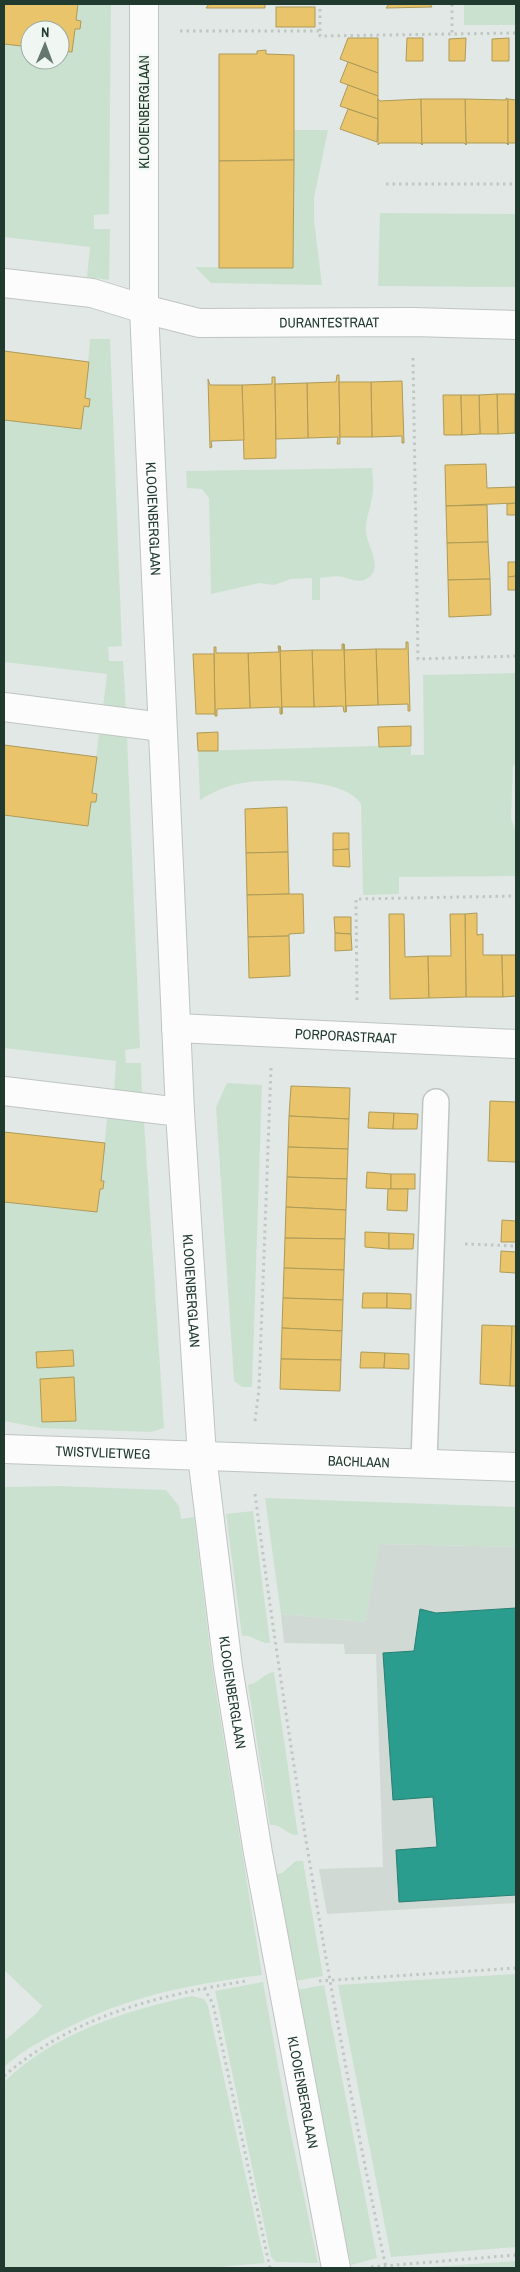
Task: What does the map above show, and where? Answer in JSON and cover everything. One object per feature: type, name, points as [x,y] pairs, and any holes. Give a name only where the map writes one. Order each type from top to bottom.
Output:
[{"type":"street","name":"KLOOIENBERGLAAN","points":[[144,4],[144,310],[180,1112],[202,1456],[228,1667],[280,1976],[336,2268]]},
{"type":"street","points":[[4,283],[92,293],[144,310]]},
{"type":"street","name":"DURANTESTRAAT","points":[[144,310],[199,323],[412,322],[516,325]]},
{"type":"street","points":[[4,708],[162,727]]},
{"type":"street","name":"PORPORASTRAAT","points":[[176,1028],[516,1044]]},
{"type":"street","points":[[4,1091],[180,1112]]},
{"type":"street","name":"TWISTVLIETWEG","points":[[4,1449],[202,1456]]},
{"type":"street","name":"BACHLAAN","points":[[202,1456],[516,1467]]},
{"type":"lane","points":[[424,1464],[436,1102]]},
{"type":"path","points":[[320,4],[320,36],[516,34]]},
{"type":"path","points":[[452,4],[452,34]]},
{"type":"path","points":[[144,31],[320,31]]},
{"type":"path","points":[[386,184],[516,184]]},
{"type":"path","points":[[412,322],[418,659],[516,656]]},
{"type":"path","points":[[358,1037],[356,899],[516,896]]},
{"type":"path","points":[[272,1032],[259,1389],[251,1458],[277,1660],[330,1979],[386,2268]]},
{"type":"path","points":[[432,1242],[516,1246]]},
{"type":"path","points":[[4,2076],[23,2060],[64,2034],[101,2017],[140,2002],[204,1988],[280,1976],[296,1985],[330,1979],[516,1968]]},
{"type":"path","points":[[204,1988],[213,2004],[270,2268]]},
{"type":"path","points":[[368,2268],[386,2268],[516,2255]]},
{"type":"shaded area","points":[[379,1544],[516,1547],[516,1903],[327,1914],[319,1869],[383,1867],[376,1654],[345,1654],[344,1644],[284,1643],[281,1614],[365,1622]]},
{"type":"green space","points":[[78,4],[111,4],[109,214],[94,215],[94,229],[110,229],[109,280],[87,277],[90,247],[4,237],[4,44],[20,46],[20,70],[70,70],[70,52],[72,52]]},
{"type":"green space","points":[[464,4],[516,4],[516,25],[464,25]]},
{"type":"green space","points":[[294,130],[328,130],[314,198],[314,220],[322,285],[211,283],[195,267],[293,268]]},
{"type":"green space","points":[[380,213],[516,214],[516,287],[378,286]]},
{"type":"green space","points":[[90,339],[110,339],[122,646],[108,647],[109,661],[123,661],[126,710],[103,707],[107,674],[4,662],[4,420],[81,429],[84,406],[89,407],[90,399],[85,398]]},
{"type":"green space","points":[[372,468],[373,491],[366,532],[375,568],[373,574],[368,578],[359,581],[343,577],[320,578],[320,600],[312,600],[312,578],[291,579],[274,585],[259,583],[211,594],[209,498],[202,489],[187,488],[186,471]]},
{"type":"green space","points":[[516,673],[516,761],[513,767],[511,818],[516,833],[516,876],[399,877],[399,894],[363,895],[361,804],[353,795],[340,789],[306,782],[255,781],[231,785],[200,800],[198,751],[411,745],[411,755],[424,755],[423,675]]},
{"type":"green space","points":[[99,733],[127,736],[140,1048],[125,1050],[126,1063],[141,1063],[142,1094],[114,1092],[116,1061],[4,1048],[4,815],[88,826],[91,802],[96,802],[97,794],[92,793]]},
{"type":"green space","points":[[227,1083],[262,1085],[252,1387],[242,1387],[234,1381],[216,1107]]},
{"type":"green space","points":[[107,1118],[144,1121],[164,1428],[151,1432],[41,1428],[4,1421],[4,1202],[97,1212],[100,1189],[103,1189],[104,1181],[101,1181]]},
{"type":"green space","points":[[58,1486],[166,1490],[179,1506],[181,1519],[194,1517],[213,1673],[262,1975],[161,1993],[114,2008],[90,2017],[41,2041],[4,2067],[4,2041],[37,2013],[42,2006],[4,1970],[4,1487]]},
{"type":"green space","points":[[265,1498],[516,1507],[516,1547],[380,1544],[365,1622],[281,1614]]},
{"type":"green space","points":[[253,1511],[270,1643],[249,1636],[242,1636],[226,1514]]},
{"type":"green space","points":[[274,1672],[298,1835],[270,1825],[248,1685]]},
{"type":"green space","points":[[296,1861],[303,1861],[323,1976],[296,1981],[277,1874],[282,1873]]},
{"type":"green space","points":[[516,1974],[516,2247],[391,2257],[338,1985]]},
{"type":"green space","points":[[263,1982],[288,2120],[318,2263],[276,2262],[271,2257],[215,1991]]},
{"type":"green space","points":[[324,1985],[377,2258],[351,2265],[319,2110],[297,1990]]},
{"type":"green space","points":[[192,1996],[204,1999],[208,2006],[265,2263],[208,2268],[4,2268],[4,2082],[44,2050],[67,2037],[117,2017]]},
{"type":"green space","points":[[516,2261],[516,2268],[416,2268]]},
{"type":"building: Homes","points":[[4,4],[78,4],[76,20],[81,21],[80,29],[75,29],[72,52],[70,52],[70,20],[20,20],[20,46],[4,44]]},
{"type":"building: Homes","points":[[209,4],[265,4],[265,8],[206,8]]},
{"type":"building: Homes","points":[[389,4],[430,4],[432,7],[386,8]]},
{"type":"building: Homes","points":[[276,7],[315,7],[315,27],[276,27]]},
{"type":"building: Homes","points":[[348,38],[378,38],[378,73],[340,59]]},
{"type":"building: Homes","points":[[407,38],[423,38],[423,61],[406,61]]},
{"type":"building: Homes","points":[[466,38],[465,61],[449,61],[449,39]]},
{"type":"building: Homes","points":[[509,38],[509,61],[492,61],[492,39]]},
{"type":"building: Homes","points":[[266,50],[266,54],[294,55],[294,160],[219,161],[219,54],[257,54],[257,51]]},
{"type":"building: Homes","points":[[348,62],[378,73],[378,96],[340,82]]},
{"type":"building: Homes","points":[[348,85],[378,96],[378,119],[340,106]]},
{"type":"building: Homes","points":[[506,98],[508,99],[508,145],[506,143],[466,143],[466,145],[465,99],[506,100]]},
{"type":"building: Homes","points":[[378,99],[380,101],[421,99],[422,145],[420,143],[380,143],[378,145]]},
{"type":"building: Homes","points":[[421,99],[465,99],[466,145],[464,143],[423,143],[422,145]]},
{"type":"building: Homes","points":[[508,99],[516,100],[516,143],[508,143]]},
{"type":"building: Homes","points":[[348,109],[378,119],[377,142],[340,129]]},
{"type":"building: Homes","points":[[294,160],[293,268],[219,268],[219,161]]},
{"type":"building: Homes","points":[[4,351],[89,362],[85,398],[90,399],[89,407],[84,406],[81,429],[4,420]]},
{"type":"building: Homes","points":[[337,375],[339,375],[340,444],[337,444],[338,437],[308,438],[307,383],[336,382]]},
{"type":"building: Homes","points":[[272,377],[275,377],[276,458],[244,459],[242,385],[272,384]]},
{"type":"building: Homes","points":[[208,379],[210,385],[242,385],[244,440],[211,441],[212,447],[210,448]]},
{"type":"building: Homes","points":[[402,381],[404,443],[402,443],[402,436],[372,437],[371,382]]},
{"type":"building: Homes","points":[[339,382],[371,382],[372,437],[340,437]]},
{"type":"building: Homes","points":[[307,383],[308,438],[276,439],[275,384]]},
{"type":"building: Homes","points":[[497,394],[515,394],[515,433],[498,434]]},
{"type":"building: Homes","points":[[497,394],[498,434],[480,434],[479,395]]},
{"type":"building: Homes","points":[[516,394],[516,433],[515,433]]},
{"type":"building: Homes","points":[[443,395],[461,395],[462,435],[444,435]]},
{"type":"building: Homes","points":[[461,395],[479,395],[480,434],[462,435]]},
{"type":"building: Homes","points":[[486,464],[487,488],[516,487],[516,503],[446,506],[445,465]]},
{"type":"building: Homes","points":[[516,503],[516,515],[507,515],[507,504]]},
{"type":"building: Homes","points":[[487,505],[488,542],[447,543],[446,506]]},
{"type":"building: Homes","points":[[488,542],[490,579],[448,580],[447,543]]},
{"type":"building: Homes","points":[[508,562],[516,562],[516,576],[508,577]]},
{"type":"building: Homes","points":[[516,576],[516,590],[508,590],[508,577]]},
{"type":"building: Homes","points":[[490,579],[491,615],[449,617],[448,580]]},
{"type":"building: Homes","points":[[406,642],[408,642],[410,711],[408,711],[408,704],[378,705],[376,649],[406,649]]},
{"type":"building: Homes","points":[[342,644],[344,644],[346,712],[344,712],[343,706],[314,707],[312,650],[342,650]]},
{"type":"building: Homes","points":[[278,646],[280,646],[282,714],[280,714],[280,707],[250,708],[248,653],[279,652]]},
{"type":"building: Homes","points":[[280,646],[281,651],[312,650],[314,707],[282,707],[282,714]]},
{"type":"building: Homes","points":[[214,647],[216,647],[216,653],[248,653],[250,708],[217,709],[217,716],[215,716]]},
{"type":"building: Homes","points":[[376,649],[378,705],[346,706],[346,712],[344,650]]},
{"type":"building: Homes","points":[[193,654],[214,654],[215,714],[196,714]]},
{"type":"building: Homes","points":[[411,726],[411,746],[379,747],[378,727]]},
{"type":"building: Homes","points":[[218,732],[218,751],[198,751],[197,733]]},
{"type":"building: Homes","points":[[4,745],[97,757],[92,793],[97,794],[96,802],[91,802],[88,826],[4,815]]},
{"type":"building: Homes","points":[[287,807],[288,852],[246,853],[245,809]]},
{"type":"building: Homes","points":[[333,833],[349,833],[349,849],[333,850]]},
{"type":"building: Homes","points":[[349,849],[350,867],[333,866],[333,850]]},
{"type":"building: Homes","points":[[288,852],[289,894],[247,895],[246,853]]},
{"type":"building: Homes","points":[[303,894],[304,933],[289,934],[289,936],[248,937],[247,895]]},
{"type":"building: Homes","points":[[477,913],[477,935],[483,934],[483,955],[502,955],[503,997],[466,997],[465,914]]},
{"type":"building: Homes","points":[[389,914],[404,914],[405,957],[428,956],[429,998],[390,999]]},
{"type":"building: Homes","points":[[450,914],[465,914],[466,997],[429,998],[428,956],[451,956]]},
{"type":"building: Homes","points":[[334,917],[351,917],[351,934],[335,933]]},
{"type":"building: Homes","points":[[335,933],[351,934],[352,950],[335,951]]},
{"type":"building: Homes","points":[[289,936],[290,976],[249,978],[248,937]]},
{"type":"building: Homes","points":[[502,955],[516,955],[516,996],[503,997]]},
{"type":"building: Homes","points":[[291,1086],[350,1088],[349,1119],[289,1116]]},
{"type":"building: Homes","points":[[490,1101],[516,1102],[516,1162],[488,1161]]},
{"type":"building: Homes","points":[[369,1112],[394,1113],[393,1129],[368,1128]]},
{"type":"building: Homes","points":[[394,1113],[418,1114],[417,1129],[393,1129]]},
{"type":"building: Homes","points":[[289,1116],[349,1119],[348,1149],[288,1147]]},
{"type":"building: Homes","points":[[4,1132],[105,1143],[101,1181],[104,1181],[103,1189],[100,1189],[97,1212],[4,1202]]},
{"type":"building: Homes","points":[[288,1147],[348,1149],[347,1179],[287,1177]]},
{"type":"building: Homes","points":[[367,1172],[391,1174],[391,1189],[366,1188]]},
{"type":"building: Homes","points":[[391,1174],[415,1174],[415,1189],[391,1189]]},
{"type":"building: Homes","points":[[287,1177],[347,1179],[346,1210],[286,1207]]},
{"type":"building: Homes","points":[[388,1189],[408,1189],[407,1211],[387,1210]]},
{"type":"building: Homes","points":[[286,1207],[346,1210],[345,1239],[285,1238]]},
{"type":"building: Homes","points":[[502,1220],[516,1221],[516,1242],[501,1242]]},
{"type":"building: Homes","points":[[365,1232],[389,1233],[389,1249],[365,1247]]},
{"type":"building: Homes","points":[[389,1233],[414,1234],[413,1249],[389,1249]]},
{"type":"building: Homes","points":[[285,1238],[345,1239],[344,1270],[284,1268]]},
{"type":"building: Homes","points":[[501,1251],[516,1252],[516,1273],[500,1272]]},
{"type":"building: Homes","points":[[284,1268],[344,1270],[343,1300],[283,1298]]},
{"type":"building: Homes","points":[[363,1293],[387,1293],[387,1308],[362,1308]]},
{"type":"building: Homes","points":[[387,1293],[411,1294],[411,1309],[387,1308]]},
{"type":"building: Homes","points":[[283,1298],[343,1300],[342,1331],[282,1328]]},
{"type":"building: Homes","points":[[482,1325],[512,1326],[510,1386],[480,1384]]},
{"type":"building: Homes","points":[[512,1326],[516,1326],[516,1386],[510,1386]]},
{"type":"building: Homes","points":[[282,1328],[342,1331],[341,1360],[281,1359]]},
{"type":"building: Homes","points":[[73,1350],[74,1366],[37,1368],[36,1352]]},
{"type":"building: Homes","points":[[361,1352],[385,1353],[384,1368],[360,1368]]},
{"type":"building: Homes","points":[[385,1353],[409,1354],[409,1369],[384,1368]]},
{"type":"building: Homes","points":[[281,1359],[341,1360],[340,1391],[280,1389]]},
{"type":"building: Homes","points":[[74,1377],[76,1421],[42,1422],[40,1379]]},
{"type":"building: Schools","points":[[516,1608],[516,1895],[399,1902],[396,1850],[437,1847],[433,1797],[393,1800],[383,1653],[414,1651],[420,1609],[436,1613]]}]
